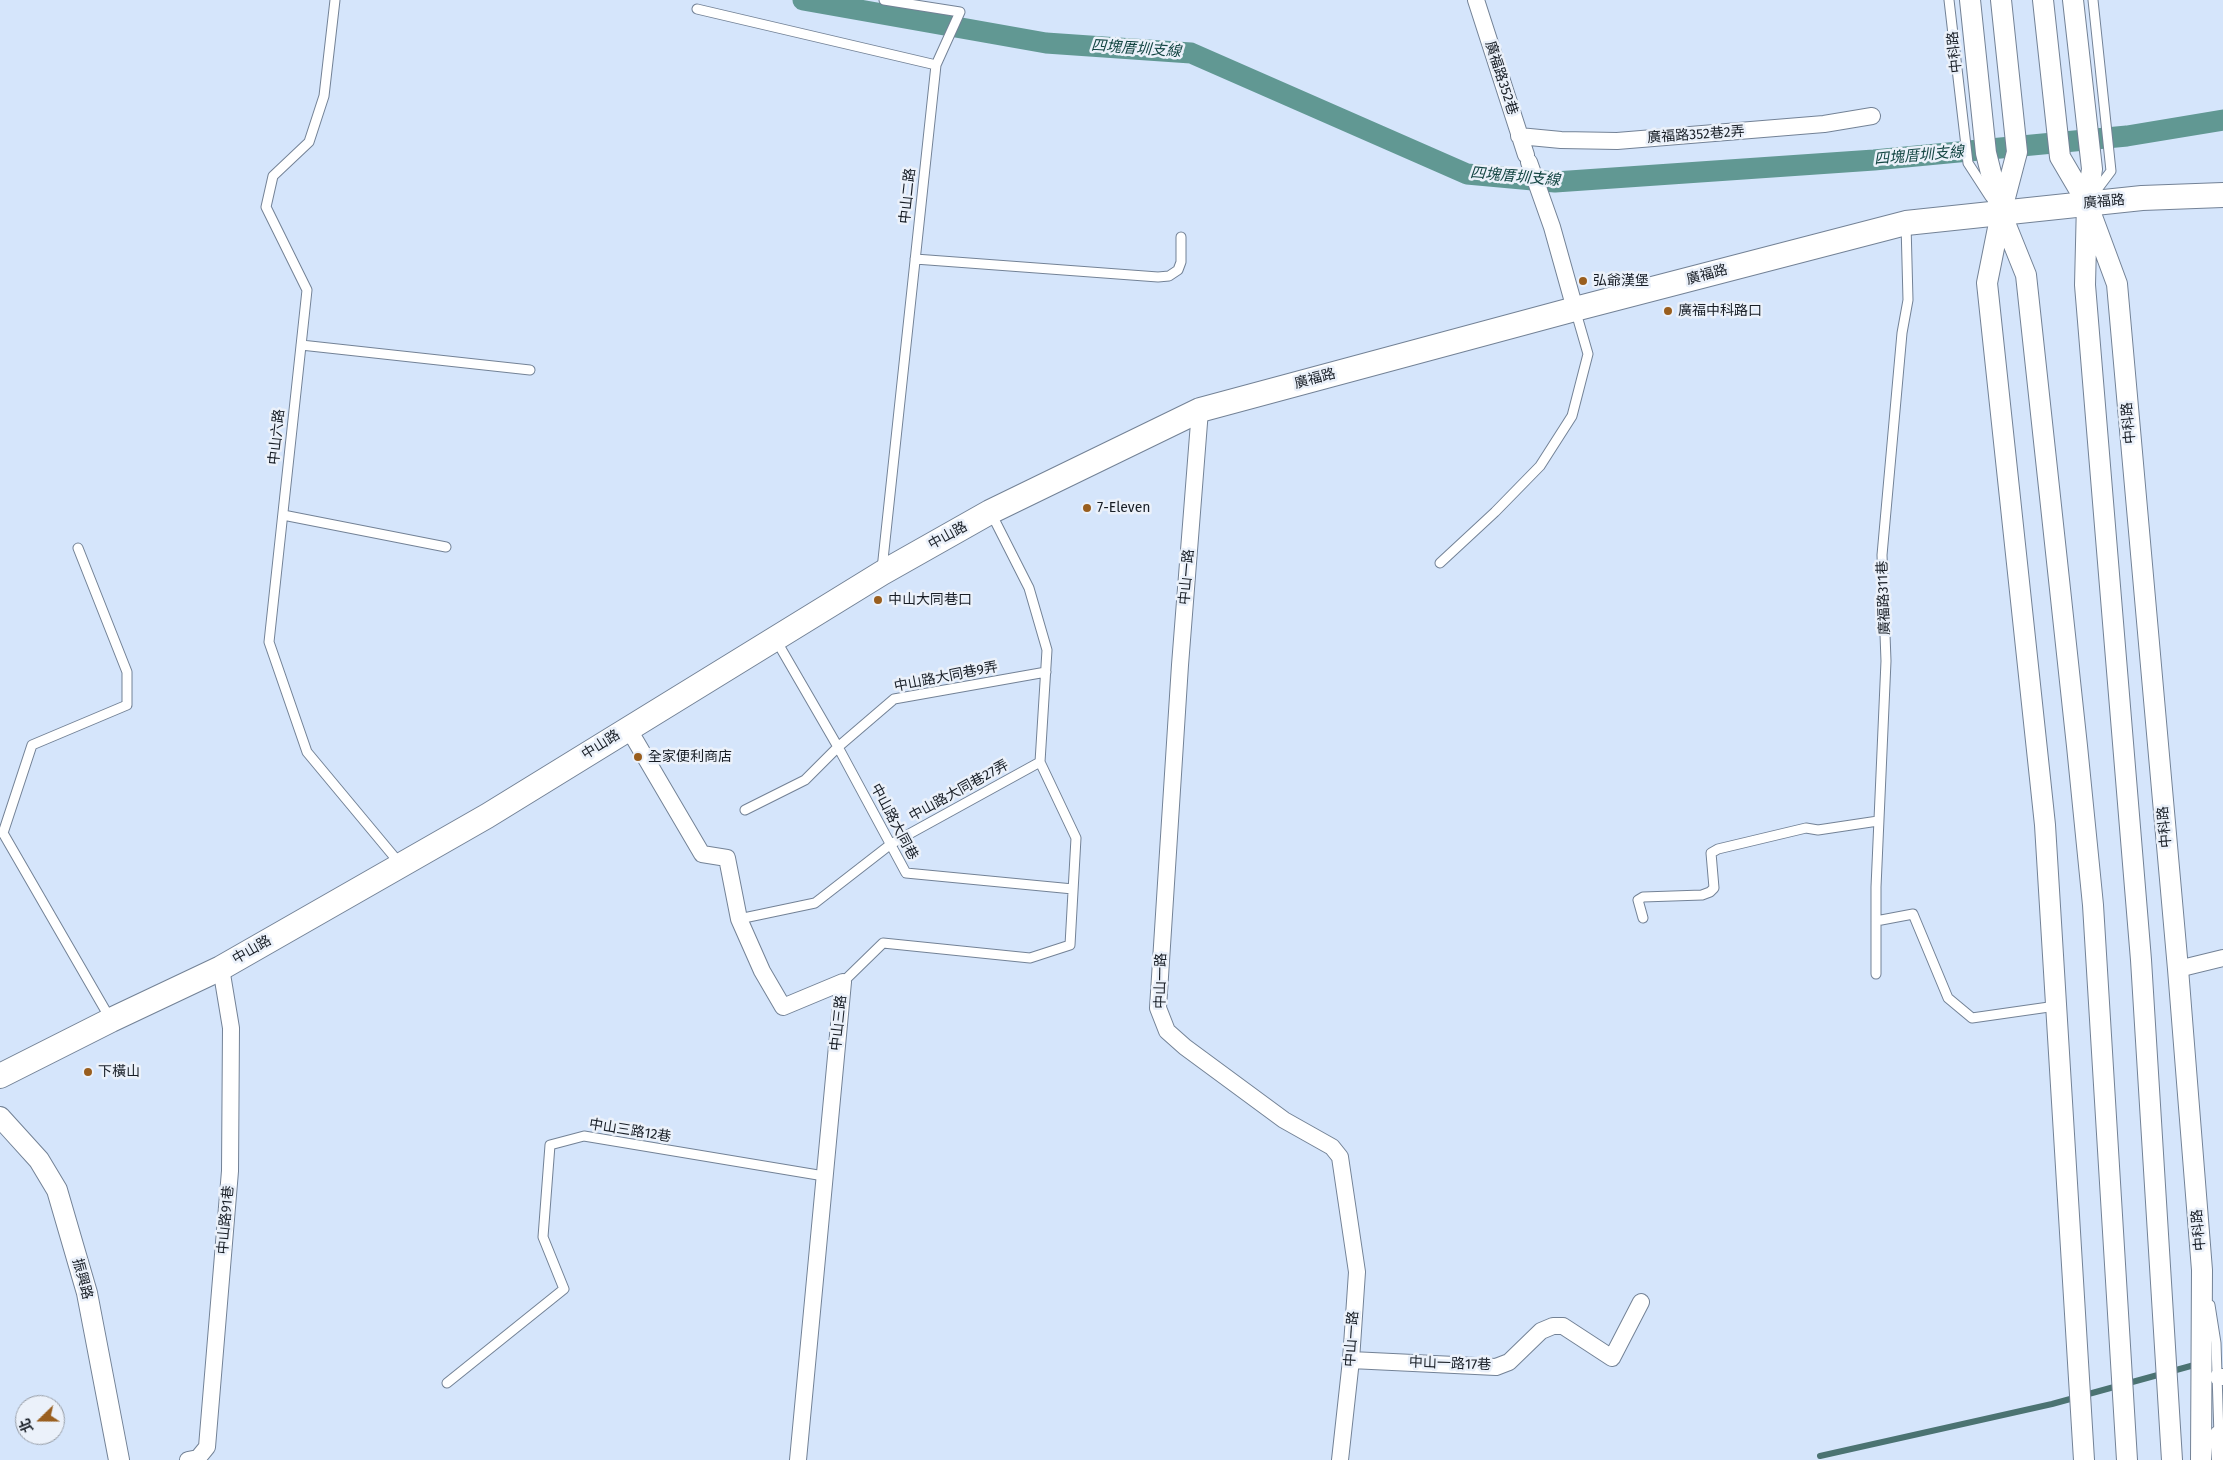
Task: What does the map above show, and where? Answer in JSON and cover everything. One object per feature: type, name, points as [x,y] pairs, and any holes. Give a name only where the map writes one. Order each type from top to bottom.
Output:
[{"type":"main road","name":"廣福路","points":[[1200,410],[1575,309],[1906,224],[2087,203],[2142,198],[2223,195]]},
{"type":"main road","name":"中山路","points":[[0,1076],[111,1020],[221,968],[487,816],[882,573],[990,512],[1200,410]]},
{"type":"street","name":"廣福路352巷","points":[[1476,0],[1519,136],[1552,227],[1575,309]]},
{"type":"street","name":"中科路","points":[[1970,0],[1971,105],[1986,153],[2001,213],[2026,275],[2077,746],[2093,905],[2127,1460]]},
{"type":"street","name":"中科路","points":[[2001,0],[2017,152],[2001,213],[1987,283],[2046,826],[2083,1458]]},
{"type":"street","name":"中科路","points":[[2044,0],[2060,157],[2087,203],[2117,284],[2178,969],[2202,1270]]},
{"type":"street","name":"中科路","points":[[2072,0],[2092,168],[2087,203],[2085,285],[2141,960],[2172,1460]]},
{"type":"street","name":"廣福路352巷2弄","points":[[1519,136],[1561,140],[1617,141],[1824,124],[1872,116]]},
{"type":"street","name":"中山一路","points":[[1200,410],[1180,665],[1158,1008],[1167,1031],[1185,1047],[1284,1120],[1332,1147],[1340,1157],[1357,1272],[1352,1360],[1340,1460]]},
{"type":"street","name":"中山三路","points":[[628,728],[702,854],[727,858],[739,919],[762,971],[783,1007],[843,982],[798,1460]]},
{"type":"street","points":[[2178,969],[2223,958]]},
{"type":"street","name":"中山路91巷","points":[[188,1460],[198,1458],[207,1446],[230,1171],[231,1028],[221,968]]},
{"type":"street","name":"振興路","points":[[0,1117],[39,1160],[57,1190],[87,1293],[118,1460]]},
{"type":"street","points":[[2201,1460],[2202,1270]]},
{"type":"street","name":"中山一路17巷","points":[[1352,1360],[1496,1367],[1509,1362],[1541,1331],[1553,1326],[1563,1326],[1612,1358],[1641,1302]]},
{"type":"street","points":[[2218,1434],[2220,1460]]},
{"type":"lane","name":"中山六路","points":[[335,0],[324,96],[309,142],[273,176],[266,207],[307,290],[269,642],[307,752],[401,865]]},
{"type":"lane","name":"中山二路","points":[[882,573],[936,66],[960,12],[884,0]]},
{"type":"lane","name":"中科路","points":[[1949,0],[1971,105],[1968,163],[2001,213]]},
{"type":"lane","points":[[2087,203],[2111,171],[2093,0]]},
{"type":"lane","points":[[697,9],[936,66]]},
{"type":"lane","name":"廣福路311巷","points":[[1876,974],[1878,821],[1886,661],[1882,555],[1902,333],[1908,300],[1906,224]]},
{"type":"lane","points":[[915,259],[1158,277],[1169,276],[1178,270],[1181,262],[1181,237]]},
{"type":"lane","points":[[1440,563],[1495,512],[1540,466],[1572,416],[1588,354],[1575,309]]},
{"type":"lane","points":[[301,345],[530,370]]},
{"type":"lane","points":[[843,982],[883,943],[1030,958],[1070,945],[1076,838],[1040,762],[1047,650],[1029,588],[990,512]]},
{"type":"lane","points":[[282,515],[446,547]]},
{"type":"lane","points":[[78,548],[127,672],[127,706],[32,745],[3,832],[111,1020]]},
{"type":"lane","name":"中山路大同巷","points":[[775,638],[838,747],[906,873],[1073,889]]},
{"type":"lane","name":"中山路大同巷9弄","points":[[745,810],[805,780],[838,747],[894,700],[1046,672]]},
{"type":"lane","name":"中山路大同巷27弄","points":[[739,919],[815,903],[891,844],[1040,762]]},
{"type":"lane","points":[[1643,918],[1638,900],[1644,897],[1702,895],[1710,892],[1714,888],[1711,853],[1718,848],[1806,828],[1818,830],[1878,821]]},
{"type":"lane","points":[[1876,921],[1912,914],[1948,998],[1972,1018],[2056,1006]]},
{"type":"lane","name":"中山三路12巷","points":[[446,1384],[564,1289],[544,1237],[550,1145],[584,1136],[824,1176]]},
{"type":"lane","name":"中科路","points":[[2202,1270],[2216,1344],[2219,1373],[2218,1434],[2223,1454]]},
{"type":"waterway","name":"四塊厝圳支線","points":[[803,0],[1046,43],[1191,53],[1467,174],[1555,182],[1874,160],[2127,136],[2223,120]]},
{"type":"waterway","points":[[1820,1456],[2052,1404],[2198,1364]]},
{"type":"place","name":"弘爺漢堡","points":[[1583,281]]},
{"type":"place","name":"廣福中科路口","points":[[1668,311]]},
{"type":"place","name":"7-Eleven","points":[[1087,508]]},
{"type":"place","name":"中山大同巷口","points":[[878,600]]},
{"type":"place","name":"全家便利商店","points":[[638,757]]},
{"type":"place","name":"下橫山","points":[[88,1072]]}]
